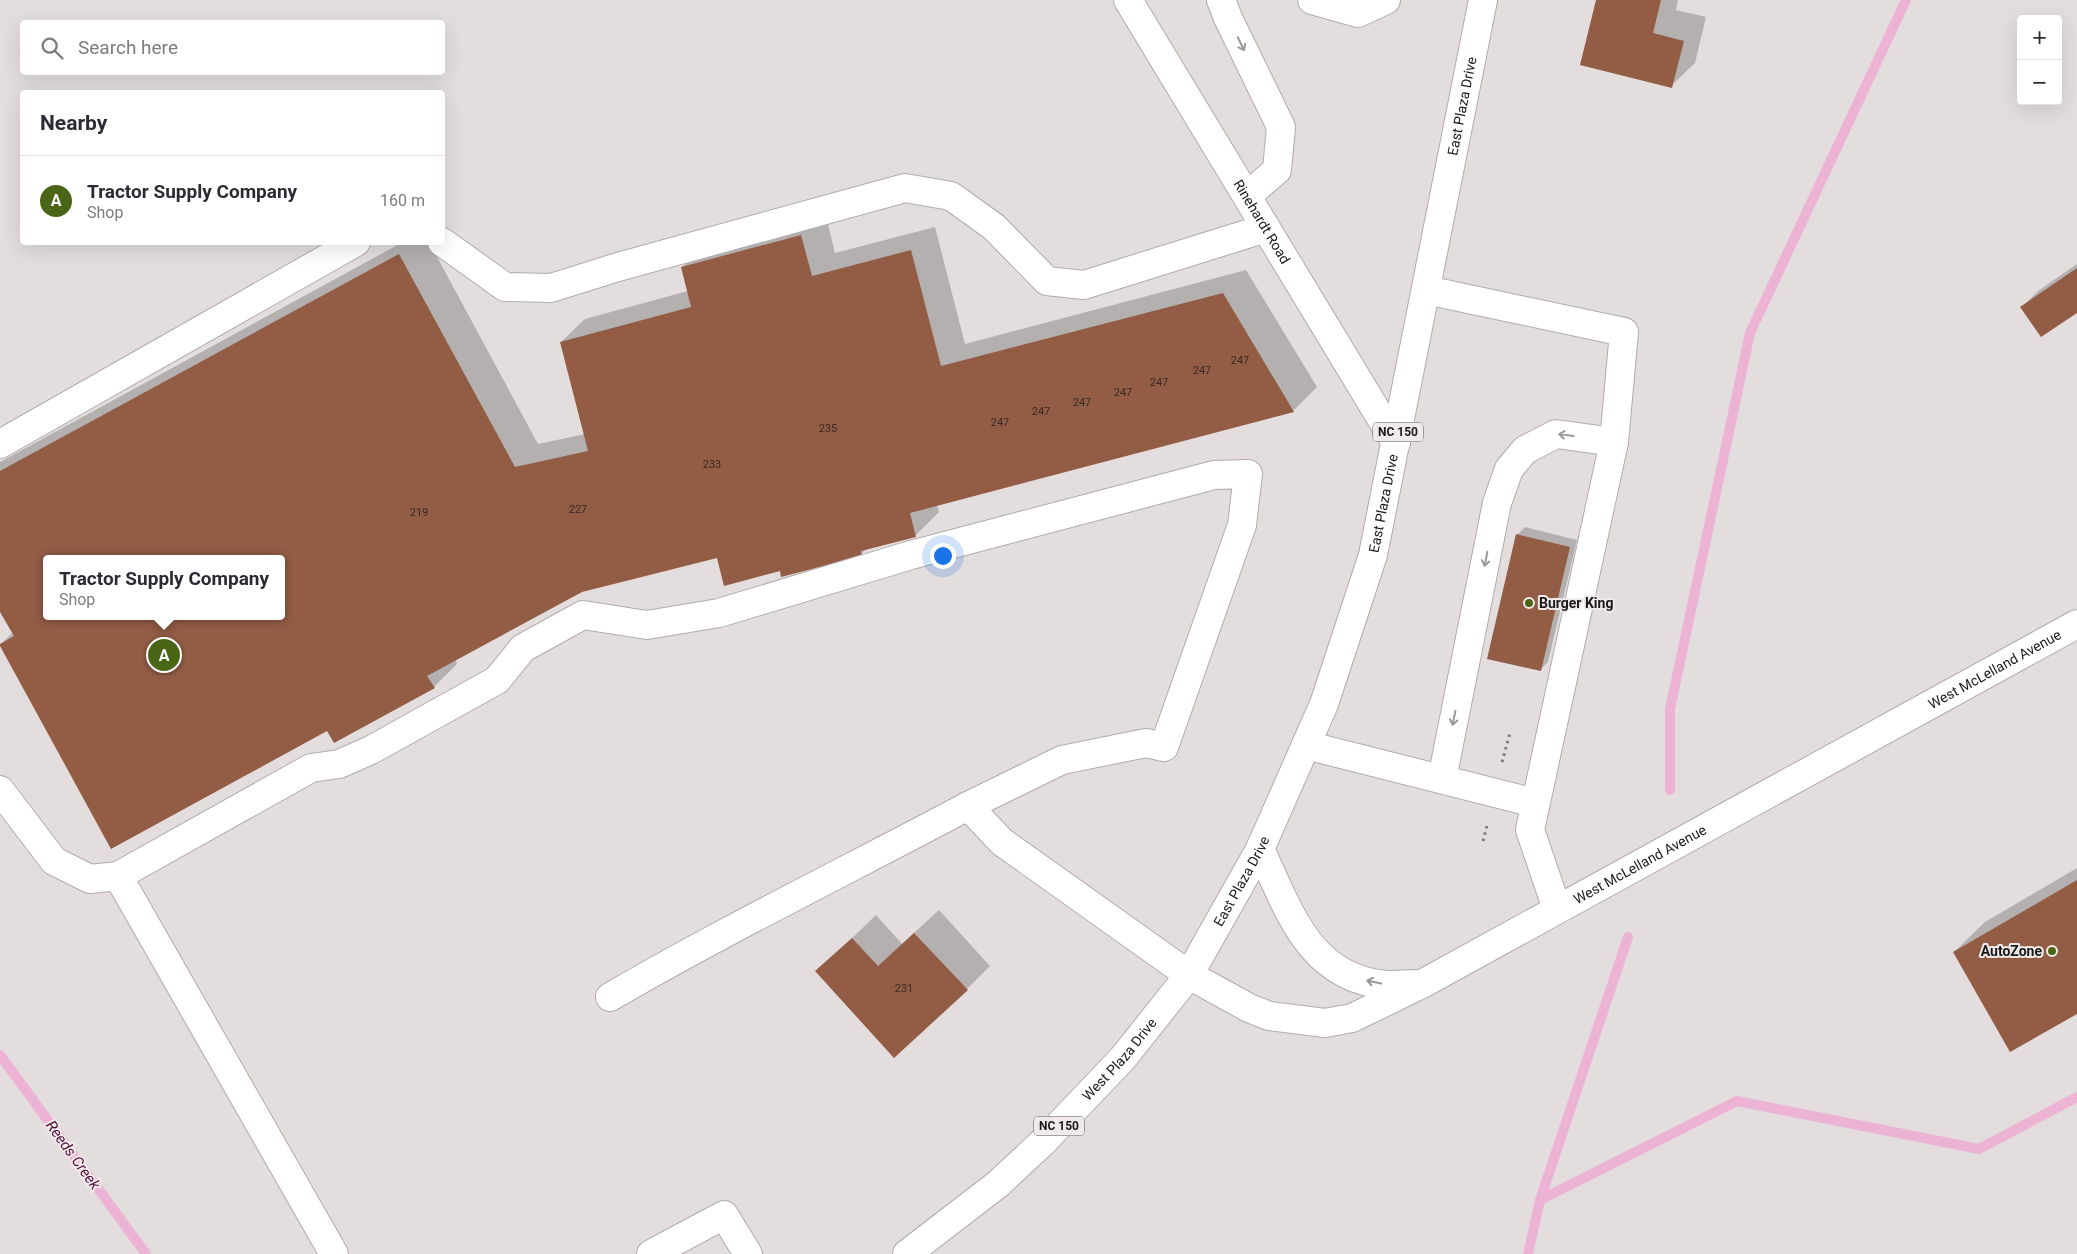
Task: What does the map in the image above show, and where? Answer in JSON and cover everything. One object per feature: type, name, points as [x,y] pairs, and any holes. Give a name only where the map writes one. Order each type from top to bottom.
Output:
[{"type":"street","name":"Rinehardt Road","points":[[1128,0],[1396,443]]},
{"type":"street","points":[[1221,0],[1281,127],[1276,170],[1247,196]]},
{"type":"street","points":[[1312,0],[1358,13],[1386,0]]},
{"type":"street","name":"East Plaza Drive","points":[[1189,975],[1260,850],[1324,704],[1373,554],[1483,0]]},
{"type":"street","points":[[445,244],[505,287],[551,288],[618,267],[905,188],[951,196],[994,227],[1046,281],[1084,285],[1266,228]]},
{"type":"street","points":[[0,444],[351,245]]},
{"type":"street","points":[[1426,290],[1624,332],[1614,442],[1530,830],[1557,909]]},
{"type":"street","points":[[1442,779],[1498,503],[1509,469],[1525,450],[1556,434],[1614,442]]},
{"type":"street","points":[[0,790],[54,860],[90,879],[118,876],[311,768],[339,764],[371,750],[497,680],[523,648],[584,615],[647,625],[719,613],[911,555],[1214,475],[1248,474],[1242,525],[1164,747],[1146,742],[1062,760],[968,806],[847,871],[686,953],[610,997]]},
{"type":"street","name":"West McLelland Avenue","points":[[968,806],[1002,842],[1189,975],[1249,1008],[1269,1016],[1295,1021],[1325,1023],[1352,1018],[1422,984],[2077,624]]},
{"type":"street","points":[[1306,745],[1536,803]]},
{"type":"street","points":[[1260,850],[1302,934],[1323,959],[1341,972],[1361,979],[1387,984],[1422,984]]},
{"type":"street","points":[[118,876],[334,1254]]},
{"type":"street","name":"West Plaza Drive","points":[[907,1254],[998,1184],[1043,1142],[1123,1058],[1189,975]]},
{"type":"street","points":[[651,1254],[724,1215],[748,1254]]},
{"type":"building","points":[[1596,0],[1661,0],[1653,33],[1684,41],[1672,88],[1580,65]]},
{"type":"building","points":[[801,235],[812,276],[911,250],[941,366],[1223,293],[1294,412],[910,513],[916,537],[861,551],[862,556],[781,577],[780,571],[724,586],[717,558],[582,592],[427,676],[435,688],[334,743],[327,731],[111,849],[0,646],[0,644],[14,636],[0,612],[0,471],[399,254],[515,467],[588,451],[560,342],[691,307],[681,267]]},
{"type":"building","points":[[2077,268],[2077,313],[2041,337],[2020,307]]},
{"type":"building","name":"Burger King","points":[[1516,534],[1570,547],[1541,671],[1487,659]]},
{"type":"building","points":[[2077,880],[2077,1014],[2010,1052],[1953,952]]},
{"type":"building","points":[[914,933],[968,990],[894,1058],[815,971],[852,938],[878,966]]},
{"type":"waterway","points":[[1670,790],[1670,709],[1750,333],[1906,0]]},
{"type":"waterway","points":[[1528,1254],[1540,1200],[1628,937]]},
{"type":"waterway","name":"Reeds Creek","points":[[0,1055],[146,1254]]},
{"type":"waterway","points":[[1540,1200],[1737,1101],[1979,1149],[2077,1097]]},
{"type":"place","name":"Burger King","points":[[1529,603]]},
{"type":"place","name":"Tractor Supply Company","points":[[164,655]]},
{"type":"place","name":"AutoZone","points":[[2052,951]]}]
